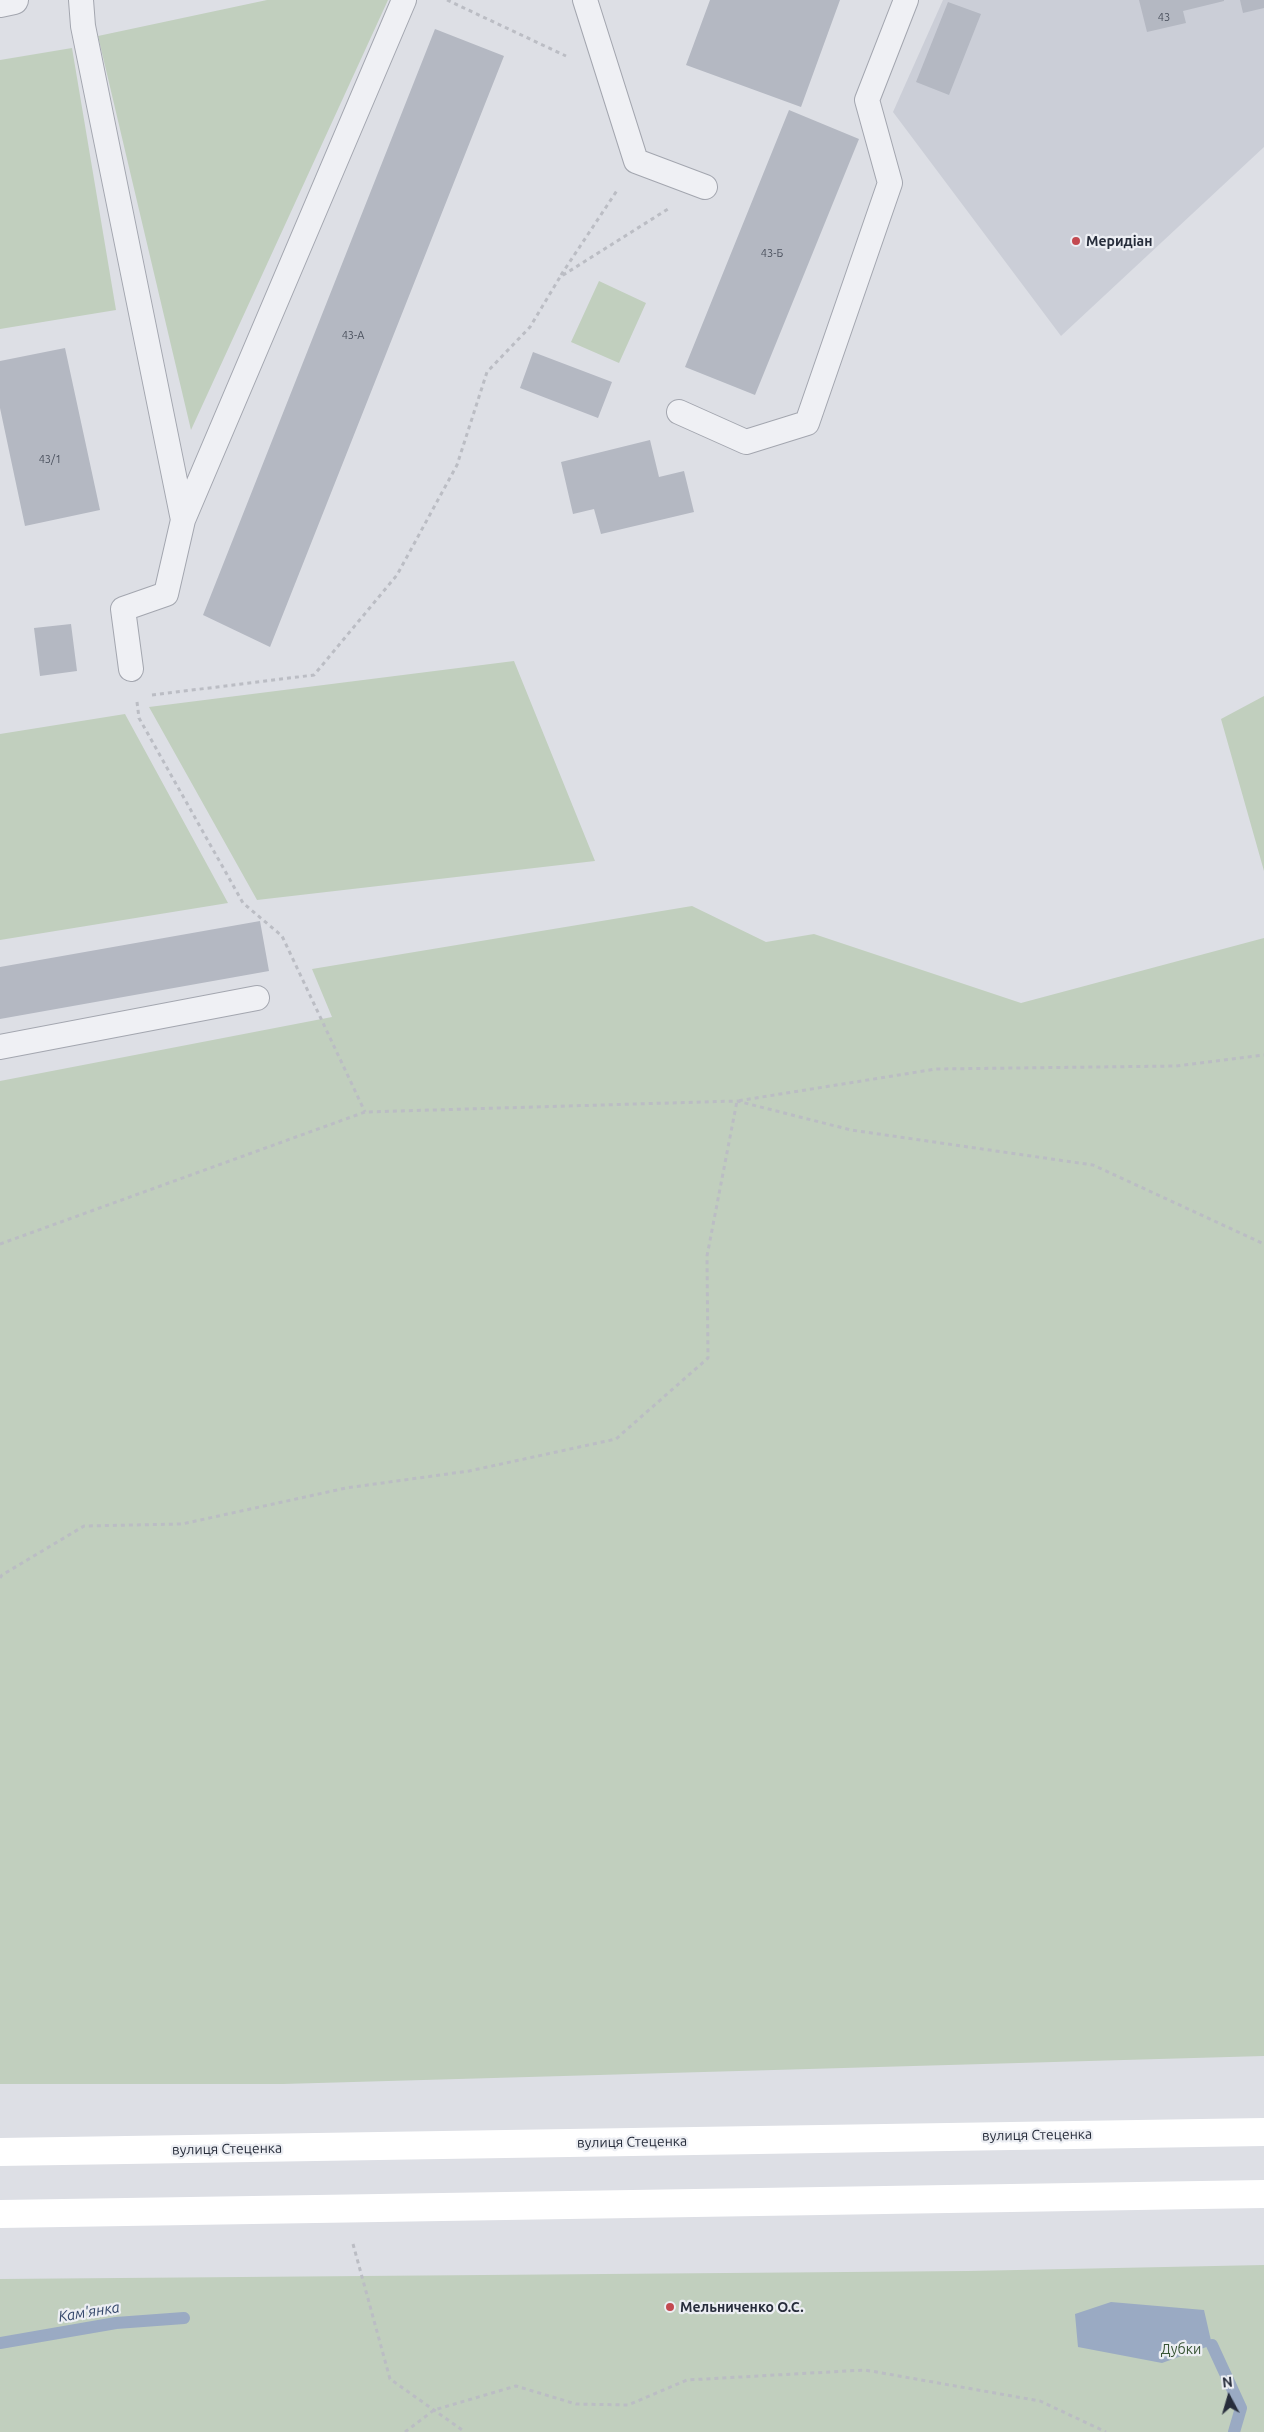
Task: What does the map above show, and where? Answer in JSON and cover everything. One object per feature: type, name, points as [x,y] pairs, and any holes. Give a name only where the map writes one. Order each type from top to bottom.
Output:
[{"type":"main road","name":"вулиця Стеценка","points":[[0,2152],[1264,2132]]},
{"type":"main road","points":[[0,2214],[1264,2194]]},
{"type":"street","points":[[0,3],[14,0]]},
{"type":"lane","points":[[81,0],[83,26],[183,520]]},
{"type":"lane","points":[[131,669],[123,609],[166,594],[183,520],[404,0]]},
{"type":"lane","points":[[585,0],[636,161],[705,186]]},
{"type":"lane","points":[[679,412],[746,442],[807,423],[890,183],[867,100],[906,0]]},
{"type":"lane","points":[[0,1047],[257,998]]},
{"type":"path","points":[[447,0],[610,77]]},
{"type":"path","points":[[137,697],[314,675],[397,575],[458,465],[487,372],[530,327],[560,277],[636,161]]},
{"type":"path","points":[[560,277],[705,186]]},
{"type":"path","points":[[131,669],[139,718],[244,904],[282,936],[365,1112]]},
{"type":"path","points":[[0,1244],[365,1112],[737,1101],[936,1069],[1176,1066],[1264,1055]]},
{"type":"path","points":[[737,1101],[851,1130],[1093,1165],[1264,1244]]},
{"type":"path","points":[[0,1578],[84,1526],[182,1524],[346,1488],[469,1471],[616,1439],[708,1358],[707,1256],[737,1101]]},
{"type":"path","points":[[352,2238],[390,2379],[465,2432]]},
{"type":"path","points":[[405,2432],[434,2410],[516,2386],[576,2404],[628,2405],[687,2380],[865,2370],[1040,2401],[1106,2432]]},
{"type":"shaded area","name":"Меридіан","points":[[943,0],[1264,0],[1264,147],[1061,336],[893,112]]},
{"type":"green space","points":[[267,0],[388,0],[191,430],[98,36]]},
{"type":"green space","points":[[72,48],[116,310],[0,329],[0,60]]},
{"type":"green space","points":[[599,281],[646,303],[619,363],[571,342]]},
{"type":"green space","points":[[514,661],[595,861],[257,900],[149,707]]},
{"type":"green space","points":[[1264,696],[1264,871],[1221,719]]},
{"type":"green space","points":[[125,714],[228,903],[0,940],[0,734]]},
{"type":"green space","points":[[692,906],[766,942],[814,934],[1021,1003],[1264,938],[1264,2056],[283,2084],[0,2084],[0,1081],[332,1017],[312,969]]},
{"type":"green space","name":"Дубки","points":[[1264,2265],[1264,2432],[0,2432],[0,2279],[968,2271]]},
{"type":"water","points":[[1111,2302],[1204,2310],[1212,2345],[1162,2363],[1078,2347],[1075,2314]]},
{"type":"building","points":[[710,0],[840,0],[801,107],[686,65]]},
{"type":"building","points":[[1139,0],[1224,1],[1183,11],[1186,23],[1147,32]]},
{"type":"building","points":[[1240,0],[1264,0],[1264,8],[1243,13]]},
{"type":"building","points":[[948,2],[981,14],[949,95],[916,82]]},
{"type":"building","points":[[435,29],[504,56],[270,647],[203,615]]},
{"type":"building","points":[[789,110],[859,139],[755,395],[685,367]]},
{"type":"building","points":[[65,348],[100,510],[25,526],[0,408],[0,361]]},
{"type":"building","points":[[533,352],[612,382],[598,418],[520,388]]},
{"type":"building","points":[[650,440],[659,477],[684,471],[694,512],[601,534],[594,509],[573,514],[561,462]]},
{"type":"building","points":[[71,624],[77,671],[40,676],[34,628]]},
{"type":"building","points":[[260,921],[269,971],[0,1019],[0,967]]},
{"type":"waterway","name":"Кам'янка","points":[[0,2343],[116,2323],[184,2318]]},
{"type":"waterway","points":[[1212,2345],[1241,2408],[1234,2432]]},
{"type":"place","name":"Меридіан","points":[[1076,241]]},
{"type":"place","name":"Мельниченко О.С.","points":[[670,2307]]}]
